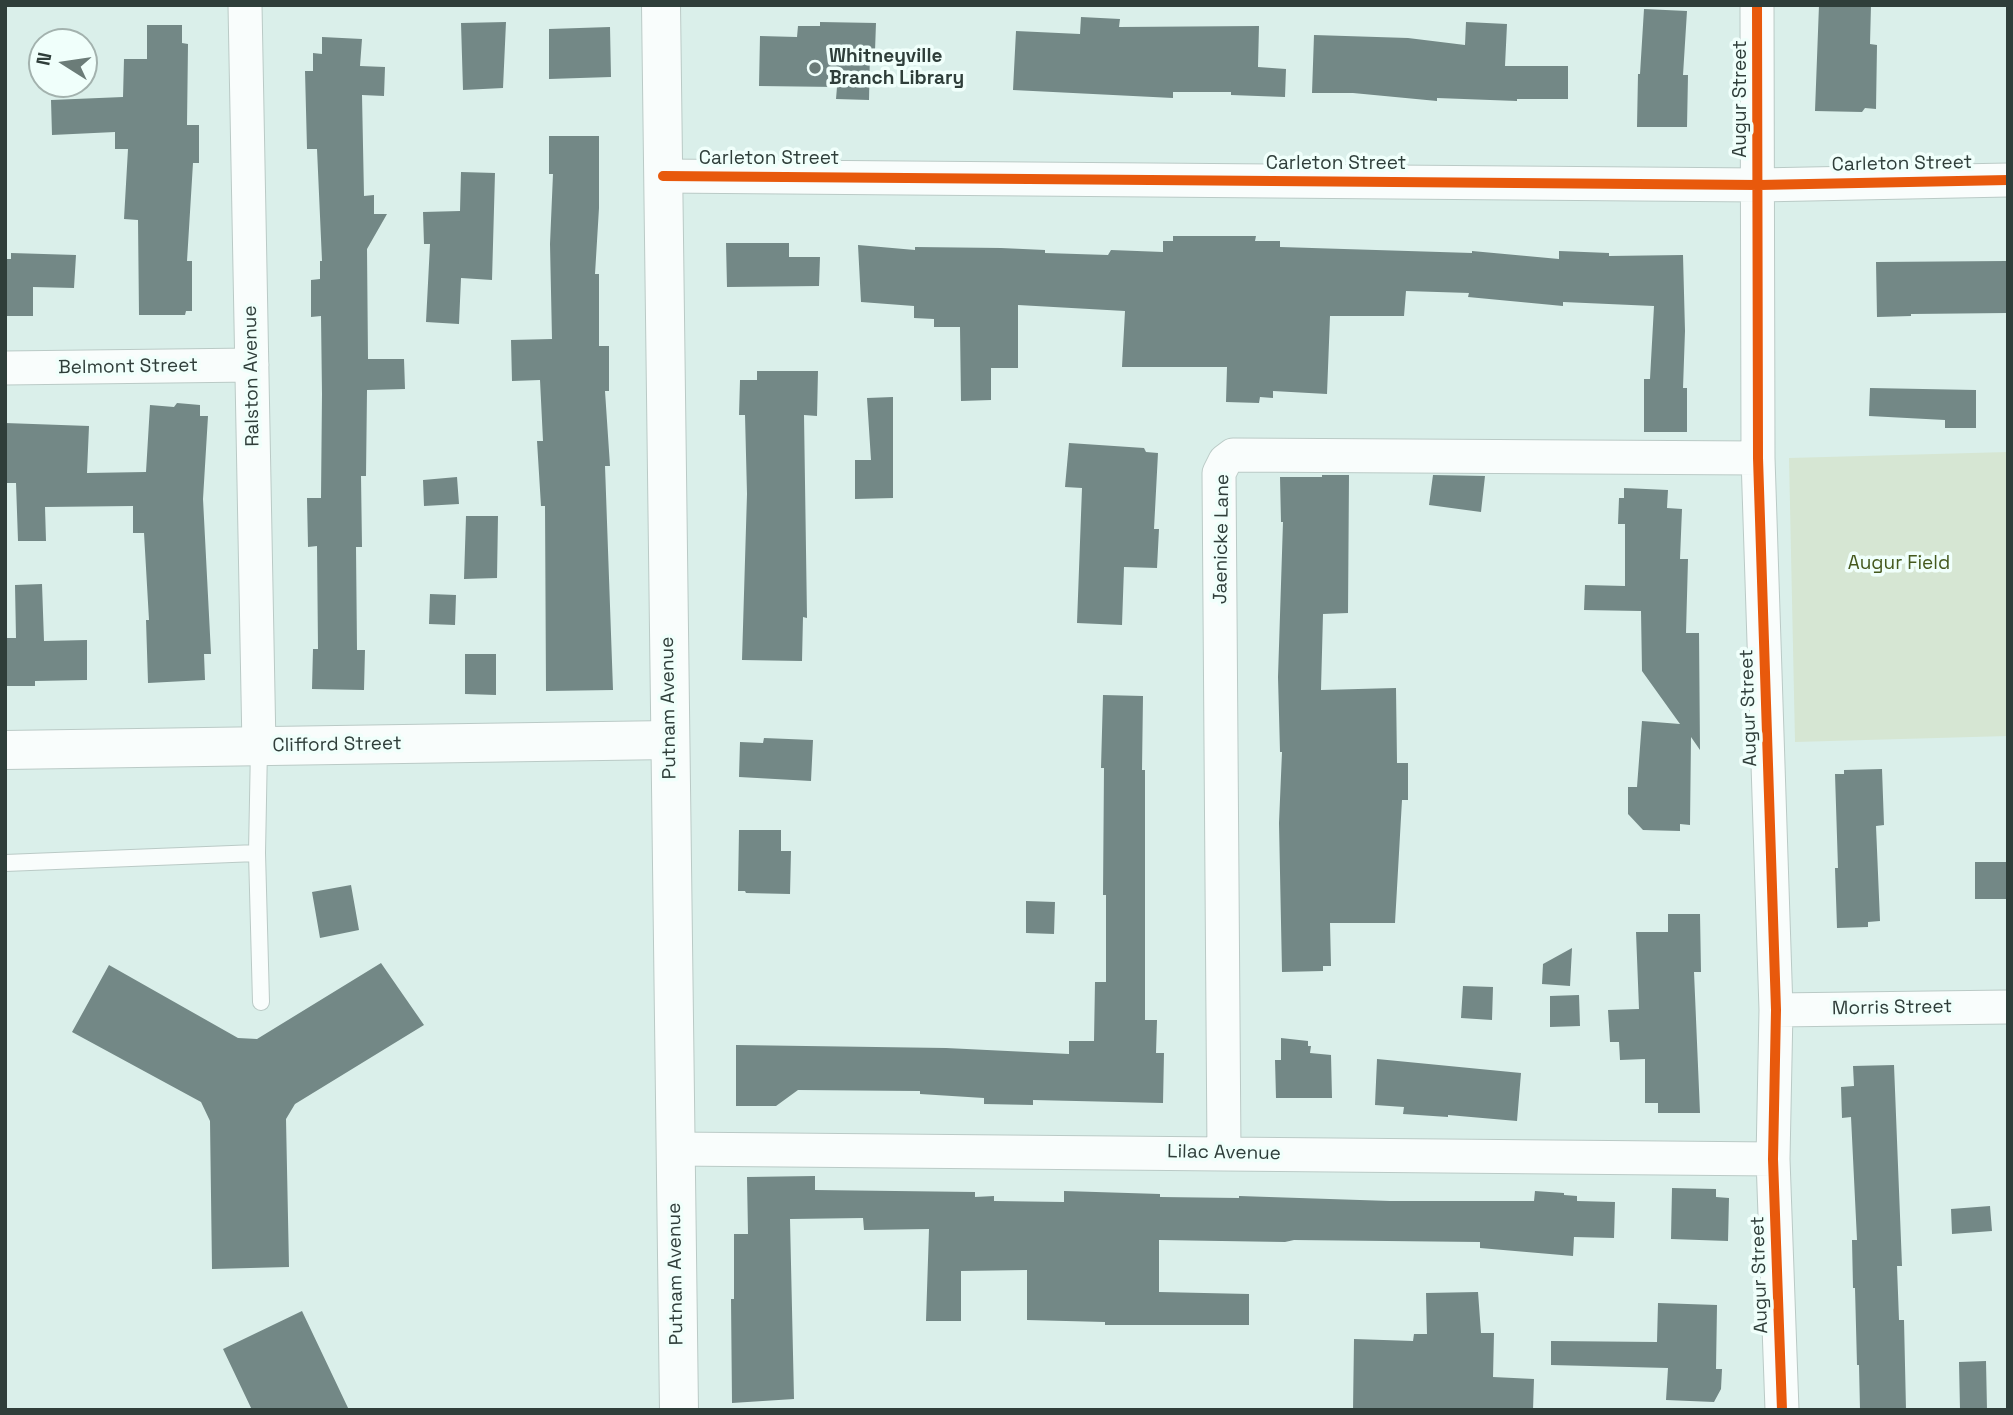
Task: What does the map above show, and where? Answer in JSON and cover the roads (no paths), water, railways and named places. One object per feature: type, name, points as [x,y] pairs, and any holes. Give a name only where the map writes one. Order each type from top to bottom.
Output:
[{"type":"main road","name":"Putnam Avenue","points":[[661,5],[678,1410]]},
{"type":"main road","name":"Clifford Street","points":[[5,750],[669,740]]},
{"type":"street","name":"Ralston Avenue","points":[[245,5],[259,747]]},
{"type":"street","name":"Augur Street","points":[[1757,5],[1758,458],[1776,1010],[1773,1159],[1782,1410]]},
{"type":"street","name":"Carleton Street","points":[[663,176],[1759,185],[2008,180]]},
{"type":"street","name":"Belmont Street","points":[[5,368],[252,365]]},
{"type":"street","name":"Jaenicke Lane","points":[[1224,1153],[1219,473],[1225,461],[1233,455],[1758,458]]},
{"type":"street","name":"Morris Street","points":[[1776,1010],[2008,1007]]},
{"type":"street","name":"Lilac Avenue","points":[[675,1149],[1773,1159]]},
{"type":"lane","points":[[259,747],[257,853],[261,1002]]},
{"type":"lane","points":[[5,863],[257,853]]},
{"type":"place","name":"Whitneyville Branch Library","points":[[815,68]]},
{"type":"park label","name":"Augur Field","points":[[1899,564]]}]
